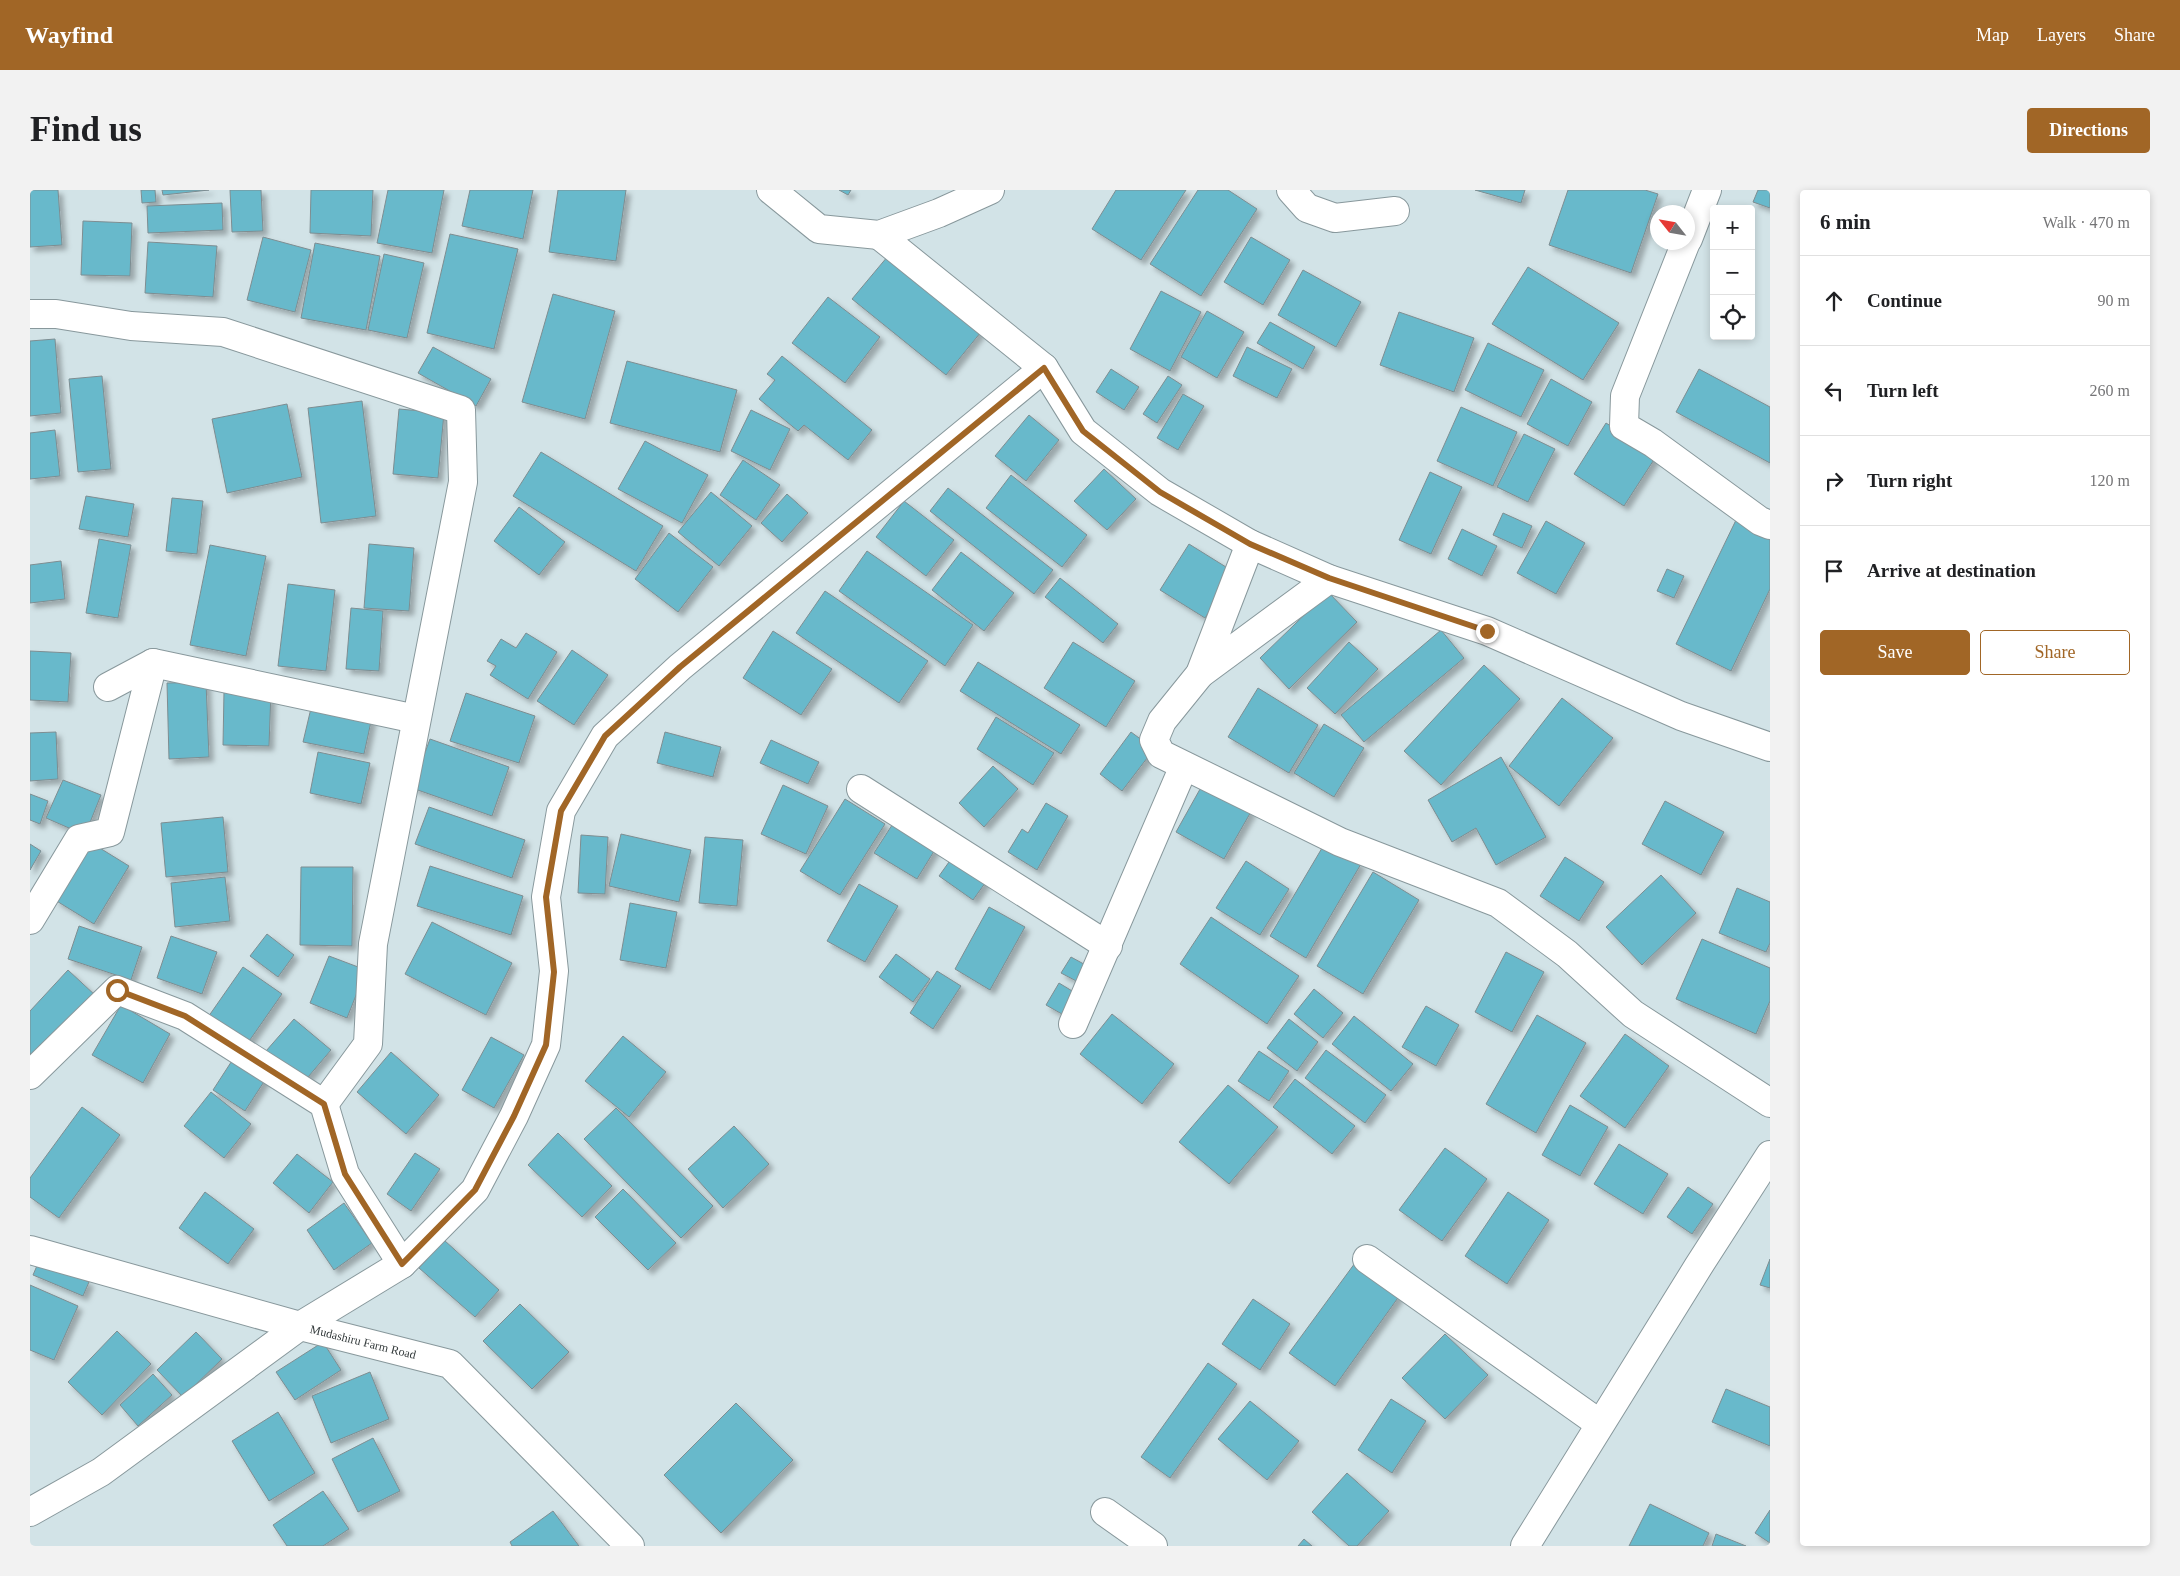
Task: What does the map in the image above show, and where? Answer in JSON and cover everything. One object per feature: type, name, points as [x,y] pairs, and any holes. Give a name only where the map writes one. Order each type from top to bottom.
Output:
[{"type":"street","points":[[771,190],[819,229],[879,235],[939,213],[990,190]]},
{"type":"street","points":[[1290,190],[1307,208],[1335,218],[1395,211]]},
{"type":"street","points":[[1695,221],[1707,190]]},
{"type":"street","points":[[879,235],[1044,368],[1083,431],[1160,492],[1250,544],[1329,578],[1487,631],[1681,716],[1770,746]]},
{"type":"street","points":[[1683,250],[1625,396],[1624,426],[1652,443],[1760,522],[1770,525]]},
{"type":"street","points":[[30,314],[56,314],[130,326],[223,332],[461,410],[463,482],[373,944],[368,1044],[324,1104]]},
{"type":"street","points":[[30,1512],[102,1472],[300,1326],[402,1264],[475,1190],[514,1116],[546,1045],[554,972],[546,897],[561,811],[605,736],[680,667],[1044,368]]},
{"type":"street","points":[[1200,674],[1250,544]]},
{"type":"street","points":[[1329,578],[1200,674],[1162,721],[1154,740],[1161,754],[1340,842],[1498,903],[1567,954],[1633,1014],[1770,1102]]},
{"type":"street","points":[[108,687],[153,663],[416,719]]},
{"type":"street","points":[[30,920],[79,838],[110,832],[153,663]]},
{"type":"street","points":[[1073,1024],[1184,766]]},
{"type":"street","points":[[861,789],[1108,946]]},
{"type":"street","points":[[30,1075],[117,990],[185,1016],[324,1104],[345,1174],[402,1264]]},
{"type":"street","points":[[1525,1546],[1770,1155]]},
{"type":"street","name":"Mudashiru Farm Road","points":[[30,1250],[300,1326],[450,1364],[630,1546]]},
{"type":"street","points":[[1367,1259],[1600,1424]]},
{"type":"street","points":[[1105,1512],[1153,1546]]},
{"type":"building","points":[[30,190],[58,190],[62,245],[30,247]]},
{"type":"building","points":[[141,190],[155,190],[156,202],[142,203]]},
{"type":"building","points":[[162,190],[209,190],[163,195]]},
{"type":"building","points":[[230,190],[261,190],[263,231],[232,232]]},
{"type":"building","points":[[311,190],[373,190],[371,236],[310,233]]},
{"type":"building","points":[[388,190],[444,190],[432,253],[377,243]]},
{"type":"building","points":[[470,190],[533,190],[523,239],[462,226]]},
{"type":"building","points":[[558,190],[626,190],[616,261],[549,252]]},
{"type":"building","points":[[839,190],[851,190],[848,195]]},
{"type":"building","points":[[1116,190],[1186,190],[1141,260],[1092,229]]},
{"type":"building","points":[[1198,190],[1228,190],[1257,209],[1201,296],[1150,264]]},
{"type":"building","points":[[1475,190],[1525,190],[1521,203]]},
{"type":"building","points":[[1568,190],[1645,190],[1658,194],[1654,205],[1650,205],[1650,217],[1631,273],[1549,245]]},
{"type":"building","points":[[1758,190],[1770,190],[1770,208],[1753,202]]},
{"type":"building","points":[[222,203],[223,230],[148,233],[147,206]]},
{"type":"building","points":[[83,221],[132,223],[130,276],[81,275]]},
{"type":"building","points":[[450,234],[518,249],[494,349],[427,333]]},
{"type":"building","points":[[263,237],[311,250],[295,312],[247,300]]},
{"type":"building","points":[[1251,237],[1290,260],[1263,305],[1224,282]]},
{"type":"building","points":[[148,242],[217,246],[213,297],[145,293]]},
{"type":"building","points":[[315,243],[380,256],[366,330],[301,318]]},
{"type":"building","points":[[384,254],[424,263],[407,338],[368,330]]},
{"type":"building","points":[[888,256],[981,332],[946,375],[852,299]]},
{"type":"building","points":[[1528,267],[1619,323],[1583,380],[1492,324]]},
{"type":"building","points":[[1303,270],[1361,302],[1336,347],[1278,315]]},
{"type":"building","points":[[1161,291],[1201,312],[1170,371],[1130,349]]},
{"type":"building","points":[[553,294],[615,311],[585,419],[522,402]]},
{"type":"building","points":[[828,297],[880,337],[845,383],[792,343]]},
{"type":"building","points":[[1207,311],[1244,332],[1217,378],[1181,357]]},
{"type":"building","points":[[1399,312],[1474,338],[1454,392],[1380,365]]},
{"type":"building","points":[[1270,322],[1315,347],[1303,369],[1257,343]]},
{"type":"building","points":[[55,339],[61,413],[30,416],[30,341]]},
{"type":"building","points":[[1488,343],[1544,370],[1521,417],[1465,390]]},
{"type":"building","points":[[433,347],[491,379],[476,406],[418,373]]},
{"type":"building","points":[[1247,347],[1292,369],[1277,398],[1233,376]]},
{"type":"building","points":[[782,356],[872,430],[848,460],[804,425],[798,431],[759,399],[775,380],[767,374]]},
{"type":"building","points":[[627,361],[737,390],[720,452],[610,423]]},
{"type":"building","points":[[1111,369],[1139,387],[1124,410],[1096,392]]},
{"type":"building","points":[[1699,369],[1770,407],[1770,463],[1676,412]]},
{"type":"building","points":[[102,376],[111,469],[78,472],[69,379]]},
{"type":"building","points":[[1168,376],[1182,385],[1157,423],[1143,414]]},
{"type":"building","points":[[1551,379],[1592,402],[1568,446],[1527,424]]},
{"type":"building","points":[[1183,394],[1204,406],[1178,450],[1157,438]]},
{"type":"building","points":[[362,401],[376,516],[321,523],[308,408]]},
{"type":"building","points":[[287,404],[302,477],[227,493],[212,419]]},
{"type":"building","points":[[1461,407],[1517,432],[1493,486],[1437,461]]},
{"type":"building","points":[[399,409],[444,413],[438,478],[393,474]]},
{"type":"building","points":[[751,410],[790,429],[770,470],[731,451]]},
{"type":"building","points":[[1029,415],[1059,440],[1026,481],[995,456]]},
{"type":"building","points":[[1606,423],[1657,455],[1624,506],[1574,474]]},
{"type":"building","points":[[55,430],[60,476],[30,479],[30,433]]},
{"type":"building","points":[[1524,434],[1555,449],[1528,502],[1497,487]]},
{"type":"building","points":[[645,441],[708,475],[682,523],[618,489]]},
{"type":"building","points":[[541,452],[663,526],[636,571],[513,496]]},
{"type":"building","points":[[743,460],[780,485],[756,520],[720,495]]},
{"type":"building","points":[[1104,469],[1136,499],[1107,530],[1074,501]]},
{"type":"building","points":[[1430,472],[1462,487],[1431,554],[1399,540]]},
{"type":"building","points":[[1011,475],[1087,535],[1062,567],[986,508]]},
{"type":"building","points":[[948,488],[1053,570],[1034,594],[930,511]]},
{"type":"building","points":[[711,492],[752,526],[719,566],[678,532]]},
{"type":"building","points":[[787,494],[808,513],[782,542],[761,523]]},
{"type":"building","points":[[86,496],[134,504],[128,537],[79,529]]},
{"type":"building","points":[[172,498],[203,501],[197,554],[166,551]]},
{"type":"building","points":[[904,501],[954,540],[926,576],[876,537]]},
{"type":"building","points":[[519,507],[565,542],[539,575],[494,541]]},
{"type":"building","points":[[1503,513],[1532,526],[1522,548],[1493,535]]},
{"type":"building","points":[[1737,518],[1770,533],[1770,589],[1731,671],[1676,644]]},
{"type":"building","points":[[1546,521],[1585,543],[1556,594],[1517,573]]},
{"type":"building","points":[[1462,529],[1497,546],[1482,576],[1448,559]]},
{"type":"building","points":[[669,533],[713,567],[678,612],[635,579]]},
{"type":"building","points":[[99,539],[131,545],[118,618],[86,613]]},
{"type":"building","points":[[369,544],[414,548],[409,611],[364,608]]},
{"type":"building","points":[[1189,544],[1234,572],[1205,618],[1160,590]]},
{"type":"building","points":[[210,545],[266,556],[246,656],[190,645]]},
{"type":"building","points":[[867,551],[973,625],[945,666],[839,591]]},
{"type":"building","points":[[961,552],[1014,593],[984,631],[932,590]]},
{"type":"building","points":[[61,561],[65,599],[30,603],[30,565]]},
{"type":"building","points":[[1667,569],[1684,576],[1674,598],[1657,591]]},
{"type":"building","points":[[1060,578],[1118,624],[1103,643],[1045,597]]},
{"type":"building","points":[[288,584],[335,590],[326,671],[278,666]]},
{"type":"building","points":[[825,591],[928,661],[899,703],[796,633]]},
{"type":"building","points":[[1328,592],[1357,622],[1289,689],[1260,658]]},
{"type":"building","points":[[351,608],[383,611],[379,671],[346,669]]},
{"type":"building","points":[[1441,630],[1464,658],[1364,742],[1341,715]]},
{"type":"building","points":[[773,631],[832,669],[801,715],[743,678]]},
{"type":"building","points":[[526,633],[557,652],[528,699],[490,675],[496,666],[487,661],[501,639],[516,648]]},
{"type":"building","points":[[1073,642],[1135,681],[1106,727],[1044,688]]},
{"type":"building","points":[[1349,642],[1378,669],[1335,714],[1307,688]]},
{"type":"building","points":[[572,650],[608,675],[574,725],[537,701]]},
{"type":"building","points":[[30,651],[71,653],[68,702],[30,700]]},
{"type":"building","points":[[978,662],[1080,725],[1061,754],[960,691]]},
{"type":"building","points":[[1484,665],[1520,699],[1441,785],[1404,751]]},
{"type":"building","points":[[206,682],[209,757],[169,759],[167,683]]},
{"type":"building","points":[[1258,688],[1318,725],[1289,773],[1228,737]]},
{"type":"building","points":[[224,691],[271,691],[269,746],[223,745]]},
{"type":"building","points":[[466,693],[535,716],[519,763],[450,741]]},
{"type":"building","points":[[1562,698],[1613,738],[1559,806],[1509,766]]},
{"type":"building","points":[[312,704],[372,717],[364,754],[303,742]]},
{"type":"building","points":[[996,717],[1054,753],[1033,785],[977,749]]},
{"type":"building","points":[[1324,724],[1364,748],[1334,797],[1294,773]]},
{"type":"building","points":[[56,732],[58,779],[30,781],[30,733]]},
{"type":"building","points":[[665,732],[721,747],[713,777],[657,763]]},
{"type":"building","points":[[1131,732],[1154,749],[1122,791],[1100,774]]},
{"type":"building","points":[[430,739],[509,767],[492,816],[412,788]]},
{"type":"building","points":[[771,740],[819,762],[808,784],[760,763]]},
{"type":"building","points":[[318,752],[370,763],[361,804],[310,793]]},
{"type":"building","points":[[1501,757],[1546,837],[1496,865],[1476,828],[1452,842],[1428,800]]},
{"type":"building","points":[[993,766],[1018,789],[984,827],[959,803]]},
{"type":"building","points":[[63,780],[101,795],[85,835],[46,818]]},
{"type":"building","points":[[1204,782],[1252,810],[1224,859],[1176,832]]},
{"type":"building","points":[[783,785],[828,806],[806,854],[761,834]]},
{"type":"building","points":[[30,794],[48,801],[40,824],[30,820]]},
{"type":"building","points":[[845,799],[885,824],[840,895],[800,871]]},
{"type":"building","points":[[1665,801],[1724,832],[1701,875],[1642,844]]},
{"type":"building","points":[[1046,803],[1068,816],[1037,870],[1008,852],[1022,829],[1028,833]]},
{"type":"building","points":[[429,807],[525,840],[512,878],[415,844]]},
{"type":"building","points":[[223,817],[228,872],[166,877],[161,823]]},
{"type":"building","points":[[894,822],[936,848],[917,879],[874,853]]},
{"type":"building","points":[[621,834],[691,850],[679,902],[609,886]]},
{"type":"building","points":[[581,835],[608,837],[605,894],[578,893]]},
{"type":"building","points":[[705,837],[743,840],[737,906],[699,903]]},
{"type":"building","points":[[90,842],[129,866],[94,924],[55,900]]},
{"type":"building","points":[[1325,843],[1361,864],[1306,958],[1270,936]]},
{"type":"building","points":[[30,844],[41,851],[30,870]]},
{"type":"building","points":[[954,855],[988,879],[973,900],[939,876]]},
{"type":"building","points":[[1565,857],[1604,882],[1579,921],[1540,896]]},
{"type":"building","points":[[1246,861],[1289,889],[1260,935],[1216,908]]},
{"type":"building","points":[[430,866],[523,896],[511,935],[417,906]]},
{"type":"building","points":[[301,867],[353,867],[352,946],[300,945]]},
{"type":"building","points":[[1373,872],[1419,900],[1363,994],[1317,966]]},
{"type":"building","points":[[1661,875],[1696,913],[1642,965],[1606,927]]},
{"type":"building","points":[[225,877],[230,921],[175,927],[171,883]]},
{"type":"building","points":[[859,884],[898,906],[865,962],[827,941]]},
{"type":"building","points":[[1737,888],[1770,902],[1770,943],[1766,952],[1719,933]]},
{"type":"building","points":[[630,903],[677,912],[666,968],[620,960]]},
{"type":"building","points":[[989,907],[1025,927],[990,990],[955,969]]},
{"type":"building","points":[[1211,917],[1299,976],[1267,1024],[1180,964]]},
{"type":"building","points":[[432,922],[512,963],[486,1015],[405,974]]},
{"type":"building","points":[[79,926],[142,947],[131,980],[68,959]]},
{"type":"building","points":[[267,934],[294,955],[278,977],[250,956]]},
{"type":"building","points":[[171,936],[217,952],[202,994],[157,978]]},
{"type":"building","points":[[1702,939],[1770,968],[1770,1001],[1756,1034],[1676,999]]},
{"type":"building","points":[[1506,952],[1544,972],[1512,1032],[1475,1012]]},
{"type":"building","points":[[896,954],[930,979],[913,1002],[879,977]]},
{"type":"building","points":[[329,956],[366,970],[347,1018],[310,1003]]},
{"type":"building","points":[[1071,957],[1091,968],[1082,984],[1061,973]]},
{"type":"building","points":[[243,967],[282,994],[245,1047],[206,1020]]},
{"type":"building","points":[[68,970],[96,996],[37,1060],[30,1053],[30,1011]]},
{"type":"building","points":[[937,971],[961,986],[933,1029],[910,1013]]},
{"type":"building","points":[[1059,983],[1082,997],[1069,1018],[1046,1005]]},
{"type":"building","points":[[1314,989],[1343,1013],[1323,1038],[1294,1014]]},
{"type":"building","points":[[121,1005],[170,1034],[143,1083],[92,1055]]},
{"type":"building","points":[[1426,1006],[1459,1025],[1436,1066],[1402,1047]]},
{"type":"building","points":[[1112,1014],[1174,1064],[1142,1104],[1080,1054]]},
{"type":"building","points":[[1537,1015],[1586,1043],[1536,1133],[1486,1104]]},
{"type":"building","points":[[1354,1016],[1413,1064],[1391,1091],[1332,1044]]},
{"type":"building","points":[[294,1019],[331,1050],[303,1083],[266,1051]]},
{"type":"building","points":[[1289,1019],[1318,1042],[1297,1071],[1267,1048]]},
{"type":"building","points":[[1625,1034],[1669,1066],[1625,1128],[1580,1096]]},
{"type":"building","points":[[623,1036],[666,1072],[629,1117],[585,1081]]},
{"type":"building","points":[[491,1037],[524,1055],[494,1108],[462,1090]]},
{"type":"building","points":[[1326,1050],[1386,1095],[1365,1123],[1305,1078]]},
{"type":"building","points":[[1259,1051],[1289,1071],[1269,1101],[1238,1081]]},
{"type":"building","points":[[391,1052],[439,1095],[406,1134],[357,1092]]},
{"type":"building","points":[[237,1053],[269,1074],[245,1111],[213,1090]]},
{"type":"building","points":[[1295,1079],[1355,1126],[1332,1154],[1273,1107]]},
{"type":"building","points":[[1228,1085],[1278,1127],[1229,1184],[1179,1142]]},
{"type":"building","points":[[211,1092],[251,1124],[224,1158],[184,1126]]},
{"type":"building","points":[[1570,1105],[1608,1127],[1580,1176],[1542,1155]]},
{"type":"building","points":[[82,1107],[120,1135],[59,1218],[30,1197],[30,1178]]},
{"type":"building","points":[[616,1108],[713,1206],[681,1238],[584,1139]]},
{"type":"building","points":[[734,1126],[769,1164],[723,1208],[688,1169]]},
{"type":"building","points":[[558,1133],[612,1186],[582,1217],[528,1165]]},
{"type":"building","points":[[1619,1144],[1668,1174],[1643,1214],[1594,1184]]},
{"type":"building","points":[[1445,1148],[1487,1179],[1442,1241],[1399,1210]]},
{"type":"building","points":[[415,1153],[440,1169],[411,1211],[387,1194]]},
{"type":"building","points":[[297,1154],[333,1182],[309,1213],[273,1183]]},
{"type":"building","points":[[1688,1187],[1713,1204],[1692,1234],[1667,1217]]},
{"type":"building","points":[[623,1189],[676,1243],[648,1270],[595,1217]]},
{"type":"building","points":[[205,1192],[254,1229],[228,1264],[179,1228]]},
{"type":"building","points":[[1508,1192],[1549,1220],[1507,1284],[1465,1256]]},
{"type":"building","points":[[344,1203],[372,1243],[334,1270],[307,1230]]},
{"type":"building","points":[[444,1240],[499,1290],[475,1317],[419,1268]]},
{"type":"building","points":[[1770,1259],[1770,1288],[1760,1285]]},
{"type":"building","points":[[39,1261],[89,1282],[83,1296],[33,1275]]},
{"type":"building","points":[[1355,1263],[1400,1295],[1335,1386],[1289,1353]]},
{"type":"building","points":[[30,1285],[78,1306],[54,1360],[30,1350]]},
{"type":"building","points":[[1253,1299],[1290,1324],[1260,1370],[1222,1344]]},
{"type":"building","points":[[520,1304],[569,1352],[532,1389],[483,1341]]},
{"type":"building","points":[[117,1331],[151,1364],[102,1415],[68,1382]]},
{"type":"building","points":[[196,1332],[222,1359],[183,1397],[157,1370]]},
{"type":"building","points":[[1445,1334],[1488,1375],[1445,1419],[1402,1378]]},
{"type":"building","points":[[323,1342],[341,1370],[295,1400],[276,1372]]},
{"type":"building","points":[[1208,1363],[1237,1384],[1170,1478],[1141,1457]]},
{"type":"building","points":[[370,1372],[389,1419],[331,1443],[312,1396]]},
{"type":"building","points":[[153,1374],[172,1395],[138,1426],[120,1405]]},
{"type":"building","points":[[1726,1389],[1770,1407],[1770,1446],[1712,1422]]},
{"type":"building","points":[[1391,1399],[1426,1421],[1392,1473],[1358,1450]]},
{"type":"building","points":[[1250,1401],[1299,1441],[1267,1480],[1218,1439]]},
{"type":"building","points":[[736,1403],[793,1460],[721,1533],[664,1475]]},
{"type":"building","points":[[278,1412],[315,1473],[269,1501],[232,1441]]},
{"type":"building","points":[[373,1438],[400,1491],[358,1512],[332,1459]]},
{"type":"building","points":[[1347,1473],[1389,1511],[1357,1546],[1349,1546],[1312,1512]]},
{"type":"building","points":[[323,1491],[349,1529],[323,1546],[287,1546],[273,1525]]},
{"type":"building","points":[[1650,1504],[1709,1533],[1703,1546],[1629,1546]]},
{"type":"building","points":[[1770,1510],[1770,1543],[1755,1533]]},
{"type":"building","points":[[553,1511],[579,1546],[512,1546],[510,1542]]},
{"type":"building","points":[[1716,1534],[1746,1546],[1712,1546]]},
{"type":"building","points":[[1304,1539],[1312,1546],[1298,1546]]},
{"type":"route","points":[[117,990],[185,1016],[324,1104],[345,1174],[402,1264],[475,1190],[514,1116],[546,1045],[554,972],[546,897],[561,811],[605,736],[680,667],[1044,368],[1083,431],[1160,492],[1250,544],[1329,578],[1487,631]]}]
